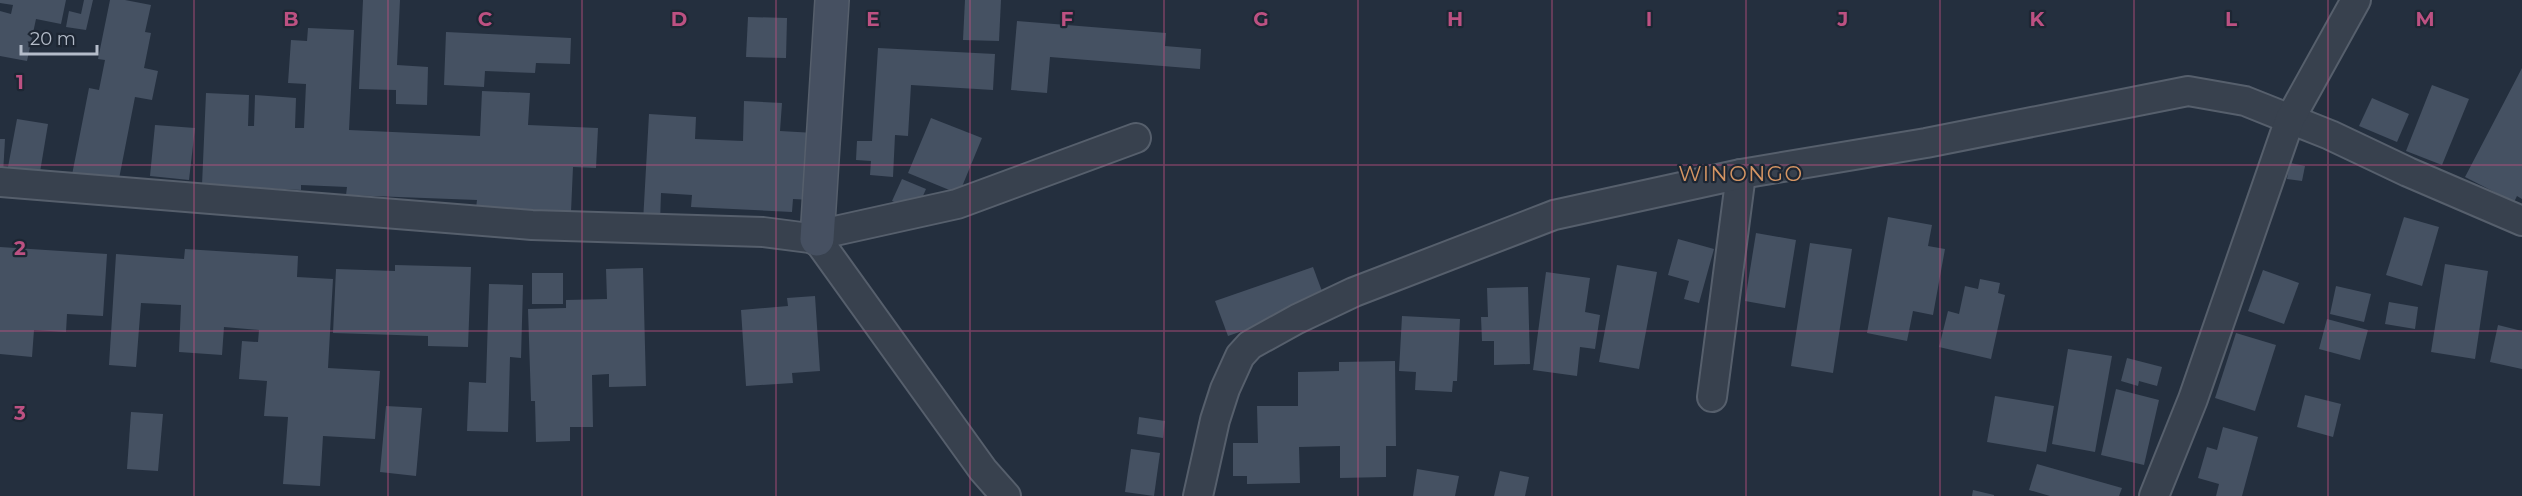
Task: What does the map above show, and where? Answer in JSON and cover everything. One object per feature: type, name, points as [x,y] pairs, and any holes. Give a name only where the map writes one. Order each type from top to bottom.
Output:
[{"type":"street","points":[[831,0],[823,246],[983,470],[1006,496]]},
{"type":"street","points":[[2154,496],[2193,399],[2290,119],[2356,0]]},
{"type":"street","points":[[1198,496],[1215,420],[1225,390],[1240,356],[1250,345],[1297,319],[1354,292],[1554,215],[1741,174],[1926,143],[2188,91],[2245,101],[2522,221]]},
{"type":"street","points":[[0,182],[532,225],[752,231],[823,246],[957,204],[1136,138]]},
{"type":"street","points":[[1712,397],[1741,174]]},
{"type":"building","points":[[0,0],[66,0],[61,24],[36,19],[27,61],[0,56],[0,11],[11,14],[13,5],[0,3]]},
{"type":"building","points":[[84,0],[93,0],[86,30],[66,27],[69,11],[81,14]]},
{"type":"building","points":[[110,0],[125,0],[151,5],[145,32],[151,33],[144,68],[158,71],[152,100],[135,97],[117,189],[71,180],[89,88],[99,90],[105,60],[98,59]]},
{"type":"building","points":[[363,0],[400,0],[397,65],[428,67],[427,105],[396,104],[396,90],[359,89]]},
{"type":"building","points":[[965,0],[1001,0],[999,41],[963,40]]},
{"type":"building","points":[[748,17],[787,18],[786,58],[746,57]]},
{"type":"building","points":[[1017,21],[1166,33],[1165,46],[1201,49],[1200,69],[1050,57],[1047,93],[1011,90]]},
{"type":"building","points":[[308,28],[354,30],[349,130],[480,136],[482,91],[530,93],[528,125],[598,128],[596,168],[573,167],[571,212],[476,208],[477,200],[346,195],[347,187],[301,185],[301,190],[202,185],[206,93],[249,95],[248,126],[254,126],[255,95],[296,98],[295,128],[304,128],[306,84],[288,83],[291,40],[307,41]]},
{"type":"building","points":[[446,32],[571,38],[570,64],[536,63],[535,73],[485,71],[484,87],[444,85]]},
{"type":"building","points":[[878,48],[995,54],[993,90],[911,85],[908,136],[895,135],[893,177],[870,175],[871,161],[856,160],[857,141],[872,141]]},
{"type":"building","points":[[2522,68],[2522,199],[2517,196],[2514,202],[2465,177]]},
{"type":"building","points":[[2432,85],[2469,99],[2442,165],[2406,151]]},
{"type":"building","points":[[2372,98],[2409,114],[2397,142],[2359,126]]},
{"type":"building","points":[[744,101],[782,103],[780,131],[815,133],[812,200],[793,199],[792,212],[691,207],[692,195],[661,193],[660,223],[643,222],[649,114],[696,117],[695,139],[743,141]]},
{"type":"building","points":[[931,118],[982,138],[959,194],[908,173]]},
{"type":"building","points":[[17,119],[48,124],[40,172],[8,167]]},
{"type":"building","points":[[155,125],[195,128],[189,180],[150,176]]},
{"type":"building","points":[[0,139],[5,139],[3,174],[0,174]]},
{"type":"building","points":[[2290,163],[2305,166],[2302,181],[2287,179]]},
{"type":"building","points":[[902,179],[926,189],[916,212],[892,201]]},
{"type":"building","points":[[1888,217],[1932,225],[1928,246],[1945,249],[1933,315],[1913,311],[1907,341],[1867,333]]},
{"type":"building","points":[[2404,217],[2439,227],[2422,286],[2386,275]]},
{"type":"building","points":[[1756,233],[1796,240],[1785,308],[1745,301]]},
{"type":"building","points":[[1678,239],[1714,249],[1699,303],[1684,299],[1689,281],[1668,275]]},
{"type":"building","points":[[1810,243],[1852,249],[1833,373],[1791,366]]},
{"type":"building","points":[[0,247],[107,254],[103,316],[67,314],[66,332],[34,330],[32,357],[0,354]]},
{"type":"building","points":[[185,249],[298,256],[297,277],[333,279],[328,368],[380,371],[375,439],[323,436],[320,486],[283,484],[288,417],[264,416],[267,381],[239,379],[242,341],[258,342],[259,330],[224,327],[222,355],[179,352],[181,305],[141,303],[136,367],[109,365],[116,254],[184,259]]},
{"type":"building","points":[[2445,264],[2488,271],[2475,359],[2431,352]]},
{"type":"building","points":[[395,265],[471,267],[468,347],[428,346],[428,336],[333,333],[336,269],[395,271]]},
{"type":"building","points":[[1617,265],[1657,272],[1639,369],[1599,362]]},
{"type":"building","points":[[1313,267],[1326,302],[1228,336],[1215,301]]},
{"type":"building","points":[[643,268],[646,386],[609,387],[609,374],[592,375],[593,427],[570,427],[570,441],[536,442],[535,401],[531,401],[528,309],[566,308],[566,300],[607,299],[606,269]]},
{"type":"building","points":[[2263,270],[2299,283],[2284,324],[2248,311]]},
{"type":"building","points":[[1546,272],[1590,278],[1585,312],[1600,315],[1595,349],[1580,347],[1577,376],[1533,370]]},
{"type":"building","points":[[532,273],[563,273],[563,304],[532,304]]},
{"type":"building","points":[[1980,279],[2000,283],[1998,293],[2005,295],[1991,359],[1939,347],[1948,311],[1959,314],[1965,286],[1978,289]]},
{"type":"building","points":[[489,284],[523,285],[521,358],[510,357],[508,432],[467,431],[469,382],[486,383]]},
{"type":"building","points":[[2336,286],[2371,294],[2364,322],[2330,314]]},
{"type":"building","points":[[1528,287],[1530,364],[1494,365],[1494,341],[1482,341],[1481,317],[1488,317],[1487,288]]},
{"type":"building","points":[[815,296],[820,371],[792,373],[793,383],[746,386],[741,310],[788,306],[787,298]]},
{"type":"building","points":[[2389,302],[2418,307],[2415,329],[2385,324]]},
{"type":"building","points":[[1402,316],[1460,319],[1457,381],[1453,381],[1452,392],[1415,390],[1416,372],[1399,371]]},
{"type":"building","points":[[2327,319],[2368,330],[2360,360],[2319,349]]},
{"type":"building","points":[[2498,325],[2522,331],[2522,369],[2490,362]]},
{"type":"building","points":[[2236,333],[2276,345],[2255,411],[2215,398]]},
{"type":"building","points":[[2068,349],[2112,356],[2095,452],[2052,444]]},
{"type":"building","points":[[2127,358],[2162,367],[2157,386],[2139,381],[2138,386],[2121,381]]},
{"type":"building","points":[[1395,361],[1396,446],[1386,446],[1386,477],[1340,478],[1340,446],[1299,447],[1300,483],[1247,484],[1247,476],[1233,476],[1233,443],[1258,443],[1257,406],[1298,406],[1298,372],[1339,371],[1339,362]]},
{"type":"building","points":[[2116,389],[2159,400],[2144,465],[2101,455]]},
{"type":"building","points":[[2305,395],[2341,404],[2333,437],[2297,427]]},
{"type":"building","points":[[1995,396],[2054,406],[2046,452],[1987,442]]},
{"type":"building","points":[[386,406],[422,408],[416,476],[380,472]]},
{"type":"building","points":[[131,412],[163,414],[158,471],[127,469]]},
{"type":"building","points":[[1139,417],[1165,421],[1163,438],[1137,434]]},
{"type":"building","points":[[2223,427],[2258,437],[2242,496],[2216,496],[2219,484],[2198,478],[2207,447],[2217,450]]},
{"type":"building","points":[[1131,449],[1160,453],[1154,496],[1125,492]]},
{"type":"building","points":[[2037,464],[2122,488],[2119,496],[2050,496],[2029,490]]},
{"type":"building","points":[[1417,469],[1459,476],[1455,496],[1413,496]]},
{"type":"building","points":[[1500,471],[1529,477],[1525,496],[1494,496]]},
{"type":"building","points":[[1973,490],[1994,495],[1994,496],[1972,496]]},
{"type":"district","name":"WINONGO","points":[[1741,174]]}]
